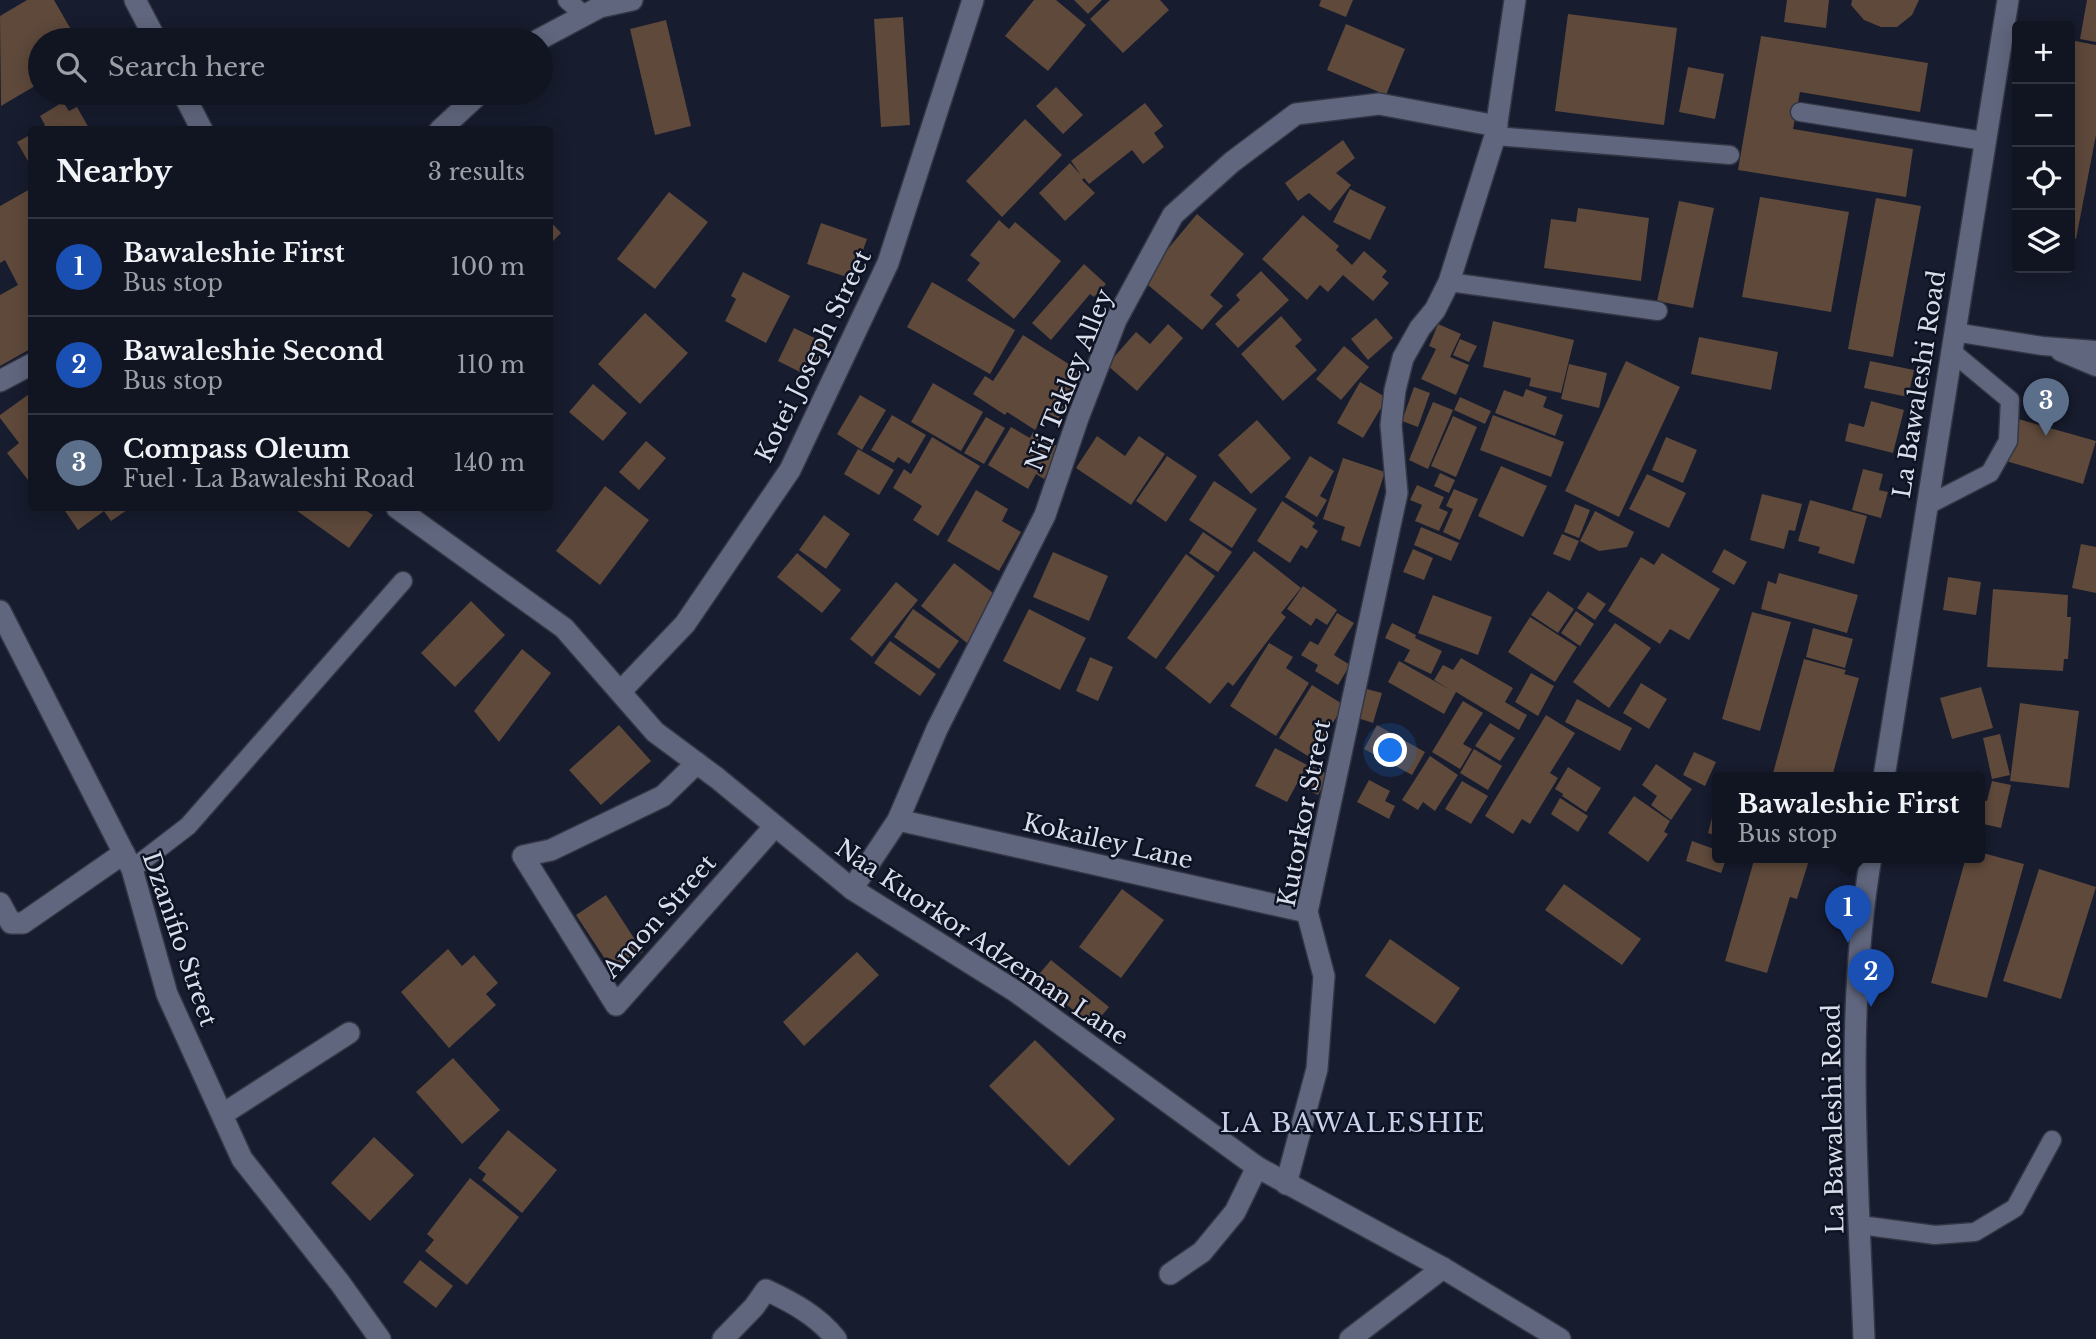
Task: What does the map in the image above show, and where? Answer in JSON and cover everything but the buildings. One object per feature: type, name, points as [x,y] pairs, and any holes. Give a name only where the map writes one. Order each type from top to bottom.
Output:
[{"type":"street","points":[[135,0],[150,28]]},
{"type":"street","points":[[553,32],[600,6],[632,0]]},
{"type":"street","name":"Kotei Joseph Street","points":[[621,691],[685,624],[790,470],[888,263],[973,0]]},
{"type":"street","name":"Kutorkor Street","points":[[1286,1184],[1317,1069],[1324,976],[1307,912],[1397,493],[1391,425],[1395,390],[1403,358],[1420,328],[1435,310],[1449,282],[1496,131],[1515,0]]},
{"type":"street","name":"La Bawaleshi Road","points":[[1885,772],[1914,603],[1926,506],[2008,0]]},
{"type":"street","name":"Nii Tekley Alley","points":[[852,889],[898,820],[937,729],[1045,515],[1078,418],[1116,320],[1173,215],[1232,162],[1296,114],[1379,104],[1496,131]]},
{"type":"street","points":[[189,105],[200,126]]},
{"type":"street","points":[[444,126],[467,105]]},
{"type":"street","points":[[0,382],[28,366]]},
{"type":"street","name":"Naa Kuorkor Adzeman Lane","points":[[401,511],[564,628],[655,732],[852,889],[1015,991],[1257,1167],[1443,1268],[1560,1339]]},
{"type":"street","name":"Dzanifio Street","points":[[0,611],[128,861],[167,994],[242,1159],[340,1283],[380,1339]]},
{"type":"street","name":"Amon Street","points":[[697,763],[663,796],[551,850],[523,856],[616,1004],[775,826]]},
{"type":"street","name":"Kokailey Lane","points":[[898,820],[1307,912]]},
{"type":"street","points":[[0,904],[11,923],[23,923],[128,861]]},
{"type":"street","name":"La Bawaleshi Road","points":[[1864,1339],[1855,1102],[1858,985],[1870,863]]},
{"type":"street","points":[[223,1114],[349,1033]]},
{"type":"street","points":[[1170,1274],[1202,1252],[1219,1232],[1235,1212],[1257,1167]]},
{"type":"street","points":[[1350,1339],[1443,1268]]},
{"type":"street","points":[[723,1339],[754,1307],[766,1290],[794,1303],[828,1329],[836,1339]]},
{"type":"lane","points":[[567,0],[584,15]]},
{"type":"lane","points":[[1800,112],[1984,141]]},
{"type":"lane","points":[[1496,131],[1730,155]]},
{"type":"lane","points":[[1449,282],[1658,311]]},
{"type":"lane","points":[[1952,341],[2096,350]]},
{"type":"lane","points":[[1926,506],[1990,473],[2008,441],[2010,400],[1952,341]]},
{"type":"lane","points":[[2043,346],[2096,367]]},
{"type":"lane","points":[[128,861],[188,826],[403,581]]},
{"type":"lane","points":[[1860,1225],[1935,1236],[1975,1232],[2015,1208],[2052,1140]]},
{"type":"place","name":"Compass Oleum","points":[[2046,436]]},
{"type":"place","name":"Bawaleshie First","points":[[1848,943]]},
{"type":"place","name":"Bawaleshie Second","points":[[1871,1007]]},
{"type":"district","name":"LA BAWALESHIE","points":[[1353,1123]]}]
